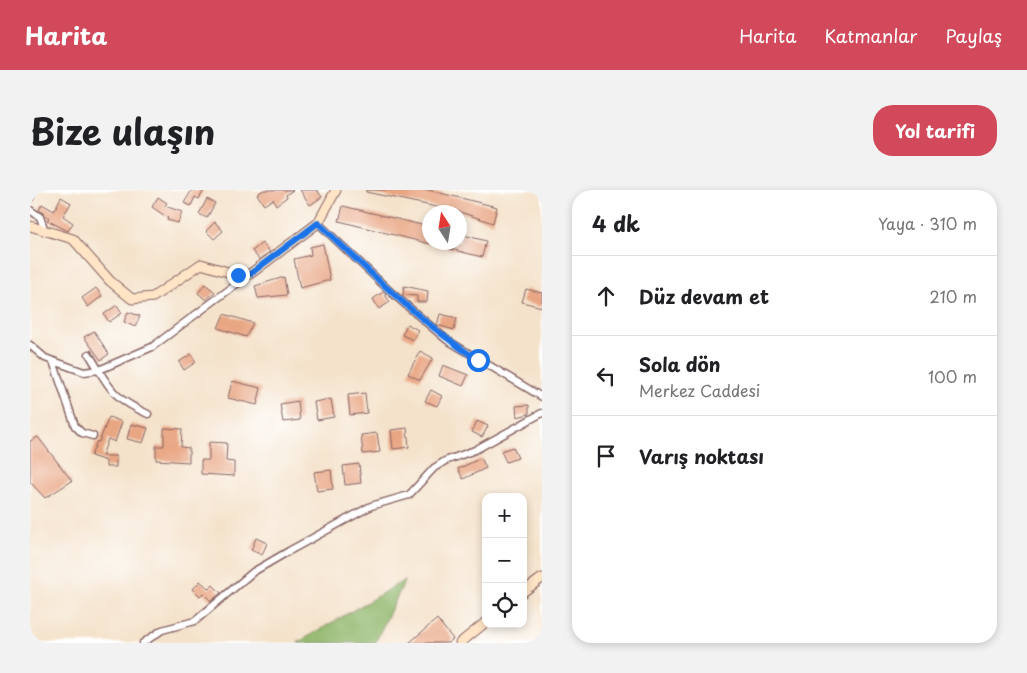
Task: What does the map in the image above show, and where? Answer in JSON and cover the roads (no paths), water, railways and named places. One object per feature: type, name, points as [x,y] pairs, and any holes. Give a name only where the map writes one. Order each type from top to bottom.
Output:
[{"type":"street","points":[[30,198],[33,190]]},
{"type":"street","points":[[30,345],[45,358],[84,372],[99,370],[152,347],[318,223],[336,190]]},
{"type":"street","points":[[30,210],[40,217],[45,231]]},
{"type":"street","points":[[318,223],[392,294],[447,340],[542,397]]},
{"type":"street","points":[[30,226],[73,239],[110,281],[132,299],[153,297],[201,264],[238,275],[250,274]]},
{"type":"street","points":[[89,354],[114,394],[130,406],[148,414]]},
{"type":"street","points":[[52,361],[75,426],[82,432],[93,436]]},
{"type":"street","points":[[143,643],[162,630],[195,622],[253,572],[289,550],[371,506],[408,494],[434,468],[445,461],[475,450],[542,413]]},
{"type":"street","points":[[527,589],[542,578]]},
{"type":"street","points":[[460,643],[482,625]]}]
